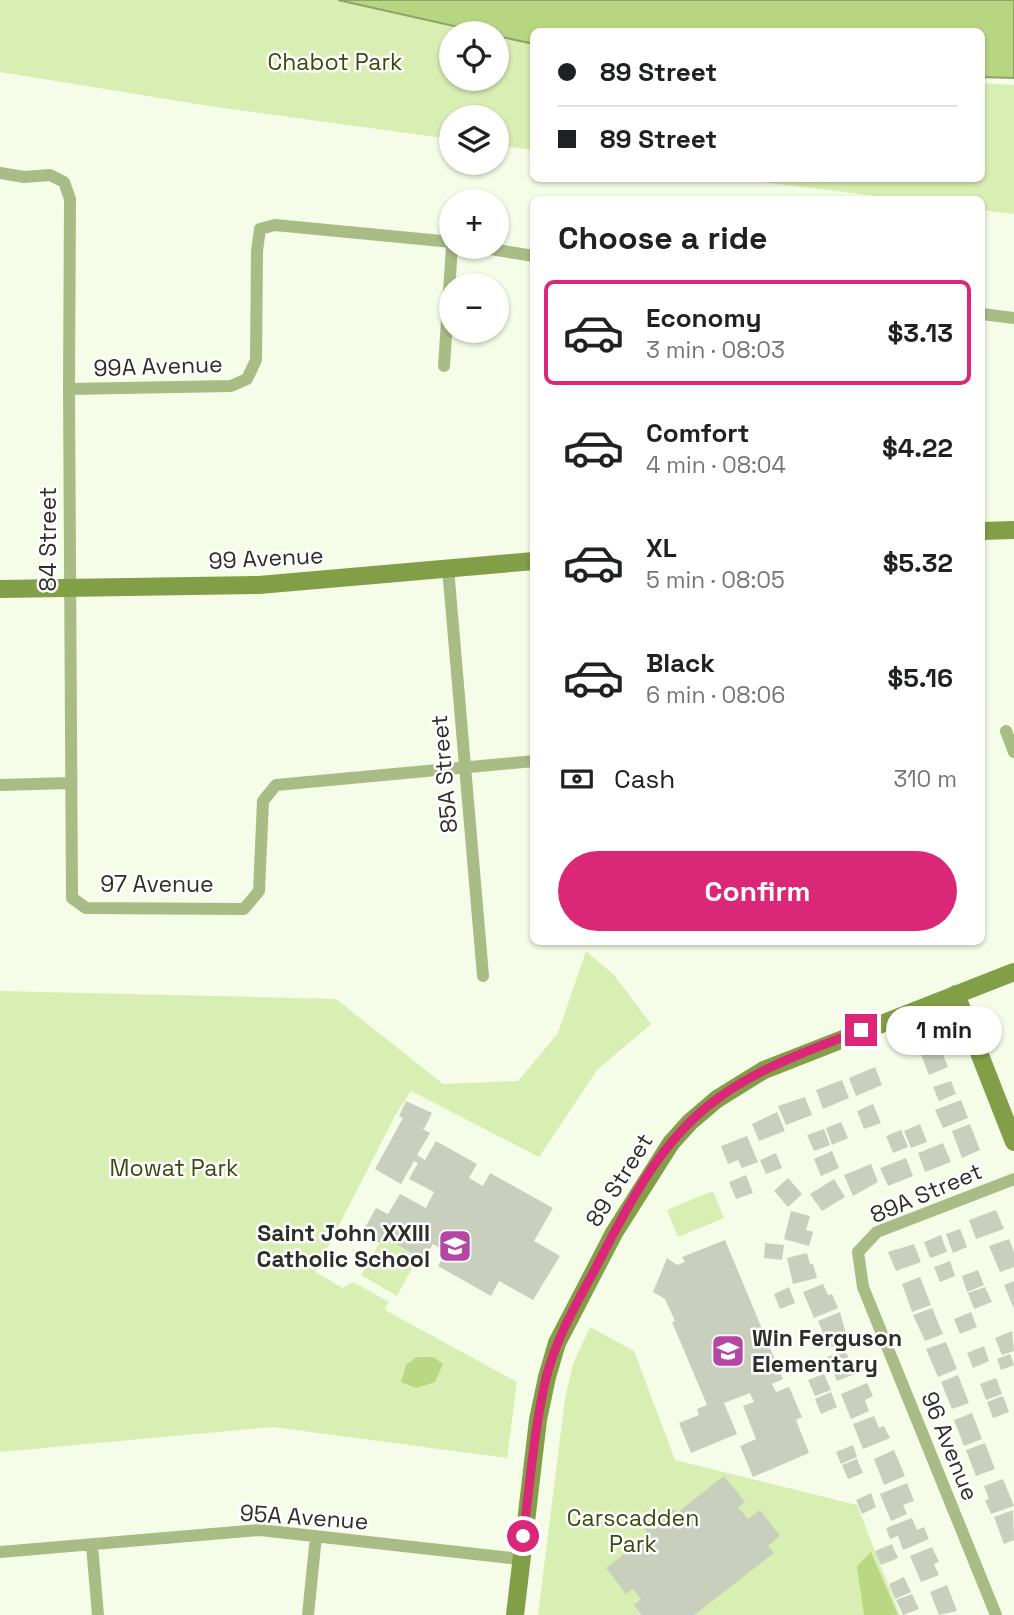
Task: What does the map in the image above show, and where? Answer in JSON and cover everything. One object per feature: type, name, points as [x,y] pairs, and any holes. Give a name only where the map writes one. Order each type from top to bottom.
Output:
[{"type":"street","name":"84 Street","points":[[0,173],[24,177],[50,174],[64,182],[70,198],[69,589],[72,898]]},
{"type":"street","name":"99A Avenue","points":[[69,389],[231,386],[247,379],[256,360],[257,251],[260,229],[275,225],[439,243]]},
{"type":"street","points":[[509,252],[530,255]]},
{"type":"street","points":[[444,366],[451,259]]},
{"type":"street","points":[[985,314],[1014,318]]},
{"type":"street","points":[[985,531],[1014,530]]},
{"type":"street","name":"99 Avenue","points":[[0,589],[259,585],[530,561]]},
{"type":"street","name":"85A Street","points":[[448,568],[483,976]]},
{"type":"street","points":[[1006,731],[1014,752]]},
{"type":"street","points":[[464,766],[530,761]]},
{"type":"street","name":"97 Avenue","points":[[72,898],[86,908],[244,909],[259,891],[263,801],[276,785],[464,766]]},
{"type":"street","points":[[0,785],[70,783]]},
{"type":"street","name":"89 Street","points":[[515,1615],[541,1402],[557,1343],[614,1233],[671,1143],[711,1104],[764,1070],[1014,972]]},
{"type":"street","points":[[956,994],[1014,1142]]},
{"type":"street","name":"89A Street","points":[[859,1252],[877,1232],[1014,1179]]},
{"type":"street","name":"96 Avenue","points":[[859,1252],[863,1287],[996,1615]]},
{"type":"street","name":"95A Avenue","points":[[0,1552],[260,1530],[520,1559]]},
{"type":"street","points":[[308,1615],[316,1536]]},
{"type":"street","points":[[92,1546],[98,1615]]},
{"type":"green space","name":"Chabot Park","points":[[0,0],[338,0],[439,23],[439,91],[509,91],[509,39],[530,43],[530,149],[509,147],[509,105],[439,105],[439,137],[209,106],[0,72]]},
{"type":"green space","points":[[985,83],[1014,85],[1014,214],[985,210],[985,196],[876,196],[761,182],[985,182]]},
{"type":"green space","name":"Mowat Park","points":[[586,951],[614,975],[651,1024],[597,1070],[539,1157],[411,1091],[396,1114],[315,1272],[343,1288],[353,1282],[389,1302],[385,1310],[517,1382],[507,1458],[273,1427],[0,1452],[0,991],[336,999],[443,1084],[518,1081],[558,1033]]},
{"type":"green space","points":[[713,1191],[724,1218],[678,1237],[667,1210]]},
{"type":"green space","points":[[383,1237],[418,1257],[397,1296],[361,1275]]},
{"type":"green space","name":"Carscadden Park","points":[[590,1327],[634,1351],[675,1460],[857,1505],[900,1615],[538,1615],[565,1399],[573,1364]]},
{"type":"shaded area","points":[[338,0],[1014,0],[1014,78],[985,77],[985,28],[530,28],[530,43],[509,39],[509,21],[439,23]]},
{"type":"shaded area","points":[[417,1357],[433,1357],[443,1364],[435,1382],[416,1388],[401,1382],[406,1365]]},
{"type":"shaded area","points":[[871,1552],[898,1615],[864,1615],[857,1566]]},
{"type":"building","points":[[939,1044],[948,1067],[929,1075],[920,1052]]},
{"type":"building","points":[[875,1067],[882,1085],[856,1096],[849,1078]]},
{"type":"building","points":[[842,1080],[849,1098],[823,1109],[816,1090]]},
{"type":"building","points":[[951,1081],[956,1094],[939,1101],[933,1087]]},
{"type":"building","points":[[805,1097],[812,1115],[786,1125],[778,1106]]},
{"type":"building","points":[[961,1100],[968,1118],[943,1128],[935,1110]]},
{"type":"building","name":"Saint John XXIII Catholic School","points":[[406,1101],[432,1113],[424,1129],[414,1124],[430,1133],[417,1155],[425,1160],[436,1141],[477,1164],[469,1178],[474,1181],[483,1186],[490,1173],[553,1208],[534,1241],[560,1256],[533,1300],[499,1281],[491,1296],[438,1266],[446,1252],[433,1244],[424,1260],[383,1237],[380,1243],[362,1233],[376,1208],[388,1214],[400,1194],[426,1208],[434,1192],[409,1179],[418,1163],[414,1161],[401,1184],[375,1169],[403,1118],[399,1116]]},
{"type":"building","points":[[873,1104],[881,1123],[864,1129],[857,1111]]},
{"type":"building","points":[[777,1112],[785,1131],[759,1141],[752,1124]]},
{"type":"building","points":[[841,1122],[848,1138],[832,1145],[826,1128]]},
{"type":"building","points":[[920,1124],[927,1142],[911,1148],[904,1131]]},
{"type":"building","points":[[970,1124],[980,1150],[962,1158],[952,1131]]},
{"type":"building","points":[[824,1129],[830,1145],[814,1151],[807,1135]]},
{"type":"building","points":[[901,1130],[908,1147],[893,1153],[886,1136]]},
{"type":"building","points":[[747,1136],[758,1162],[742,1168],[738,1160],[728,1164],[721,1146]]},
{"type":"building","points":[[943,1143],[951,1162],[925,1172],[918,1153]]},
{"type":"building","points":[[832,1151],[839,1168],[821,1176],[814,1159]]},
{"type":"building","points":[[776,1153],[782,1168],[766,1174],[760,1160]]},
{"type":"building","points":[[906,1158],[913,1176],[888,1186],[880,1168]]},
{"type":"building","points":[[871,1164],[878,1182],[853,1196],[844,1175]]},
{"type":"building","points":[[746,1175],[753,1193],[736,1199],[729,1182]]},
{"type":"building","points":[[788,1178],[802,1194],[788,1207],[774,1191]]},
{"type":"building","points":[[834,1179],[845,1197],[822,1211],[810,1194]]},
{"type":"building","points":[[996,1210],[1004,1229],[976,1239],[969,1220]]},
{"type":"building","points":[[791,1211],[810,1216],[806,1230],[813,1232],[809,1246],[784,1239]]},
{"type":"building","points":[[960,1229],[967,1247],[953,1253],[946,1234]]},
{"type":"building","points":[[941,1235],[947,1252],[930,1258],[924,1242]]},
{"type":"building","points":[[1009,1239],[1014,1252],[1014,1267],[1000,1272],[989,1246]]},
{"type":"building","name":"Win Ferguson Elementary","points":[[725,1240],[783,1379],[772,1384],[776,1392],[789,1387],[802,1417],[796,1420],[809,1453],[753,1477],[740,1446],[756,1439],[743,1406],[754,1402],[750,1393],[724,1403],[737,1434],[691,1453],[679,1423],[699,1415],[697,1409],[707,1405],[665,1299],[653,1292],[667,1258],[677,1265],[685,1262],[682,1257]]},
{"type":"building","points":[[765,1243],[784,1245],[782,1260],[764,1258]]},
{"type":"building","points":[[914,1244],[921,1262],[896,1271],[888,1252]]},
{"type":"building","points":[[807,1253],[817,1278],[793,1284],[787,1258]]},
{"type":"building","points":[[950,1261],[955,1276],[940,1282],[934,1267]]},
{"type":"building","points":[[978,1270],[984,1285],[967,1292],[962,1276]]},
{"type":"building","points":[[920,1277],[931,1305],[912,1312],[902,1284]]},
{"type":"building","points":[[1014,1281],[1014,1309],[1004,1285]]},
{"type":"building","points":[[823,1284],[828,1295],[832,1294],[838,1308],[814,1318],[803,1292]]},
{"type":"building","points":[[789,1287],[795,1303],[780,1309],[774,1294]]},
{"type":"building","points":[[985,1287],[992,1302],[974,1309],[968,1293]]},
{"type":"building","points":[[932,1308],[943,1334],[925,1341],[913,1315]]},
{"type":"building","points":[[840,1312],[848,1341],[829,1348],[818,1321]]},
{"type":"building","points":[[971,1312],[977,1327],[960,1334],[954,1319]]},
{"type":"building","points":[[1012,1331],[1014,1351],[1002,1355],[995,1338]]},
{"type":"building","points":[[946,1342],[957,1369],[938,1377],[926,1349]]},
{"type":"building","points":[[984,1346],[989,1361],[973,1368],[967,1353]]},
{"type":"building","points":[[845,1350],[850,1361],[858,1358],[863,1371],[837,1381],[827,1357]]},
{"type":"building","points":[[1010,1354],[1014,1365],[1001,1370],[997,1359]]},
{"type":"building","points":[[824,1374],[831,1390],[815,1396],[808,1380]]},
{"type":"building","points":[[958,1375],[969,1403],[952,1409],[941,1382]]},
{"type":"building","points":[[996,1378],[1002,1394],[986,1400],[980,1384]]},
{"type":"building","points":[[867,1383],[873,1396],[865,1400],[869,1411],[851,1419],[841,1394]]},
{"type":"building","points":[[831,1392],[837,1407],[821,1414],[815,1399]]},
{"type":"building","points":[[1003,1396],[1009,1412],[993,1418],[987,1402]]},
{"type":"building","points":[[972,1413],[982,1439],[964,1446],[954,1420]]},
{"type":"building","points":[[874,1416],[879,1428],[884,1426],[890,1438],[863,1449],[853,1424]]},
{"type":"building","points":[[985,1443],[995,1469],[976,1476],[966,1450]]},
{"type":"building","points":[[853,1445],[857,1457],[841,1464],[836,1452]]},
{"type":"building","points":[[894,1450],[905,1476],[884,1485],[874,1459]]},
{"type":"building","points":[[857,1459],[863,1473],[848,1479],[842,1465]]},
{"type":"building","points":[[724,1476],[745,1502],[738,1507],[748,1519],[760,1510],[780,1536],[768,1546],[774,1553],[694,1615],[642,1615],[634,1605],[641,1599],[633,1589],[626,1594],[606,1568],[647,1536],[645,1526],[669,1507],[678,1512]]},
{"type":"building","points":[[1003,1479],[1014,1506],[991,1514],[985,1500],[989,1499],[984,1486]]},
{"type":"building","points":[[907,1483],[914,1501],[903,1505],[907,1514],[891,1521],[880,1494]]},
{"type":"building","points":[[871,1493],[876,1507],[862,1514],[856,1500]]},
{"type":"building","points":[[1013,1510],[1014,1540],[1004,1544],[994,1517]]},
{"type":"building","points":[[912,1518],[917,1530],[924,1527],[929,1539],[903,1550],[898,1536],[890,1539],[886,1528]]},
{"type":"building","points":[[892,1544],[898,1558],[881,1565],[875,1551]]},
{"type":"building","points":[[932,1547],[939,1562],[934,1564],[939,1575],[921,1582],[910,1556]]},
{"type":"building","points":[[904,1577],[911,1592],[895,1599],[889,1584]]},
{"type":"building","points":[[947,1585],[957,1611],[939,1615],[930,1592]]},
{"type":"building","points":[[912,1594],[919,1609],[903,1615],[896,1600]]},
{"type":"place","name":"Saint John XXIII Catholic School","points":[[455,1246]]},
{"type":"place","name":"Win Ferguson Elementary","points":[[728,1351]]},
{"type":"route","points":[[523,1536],[541,1402],[557,1343],[614,1233],[653,1167],[690,1122],[717,1099],[764,1070],[861,1030]]}]
